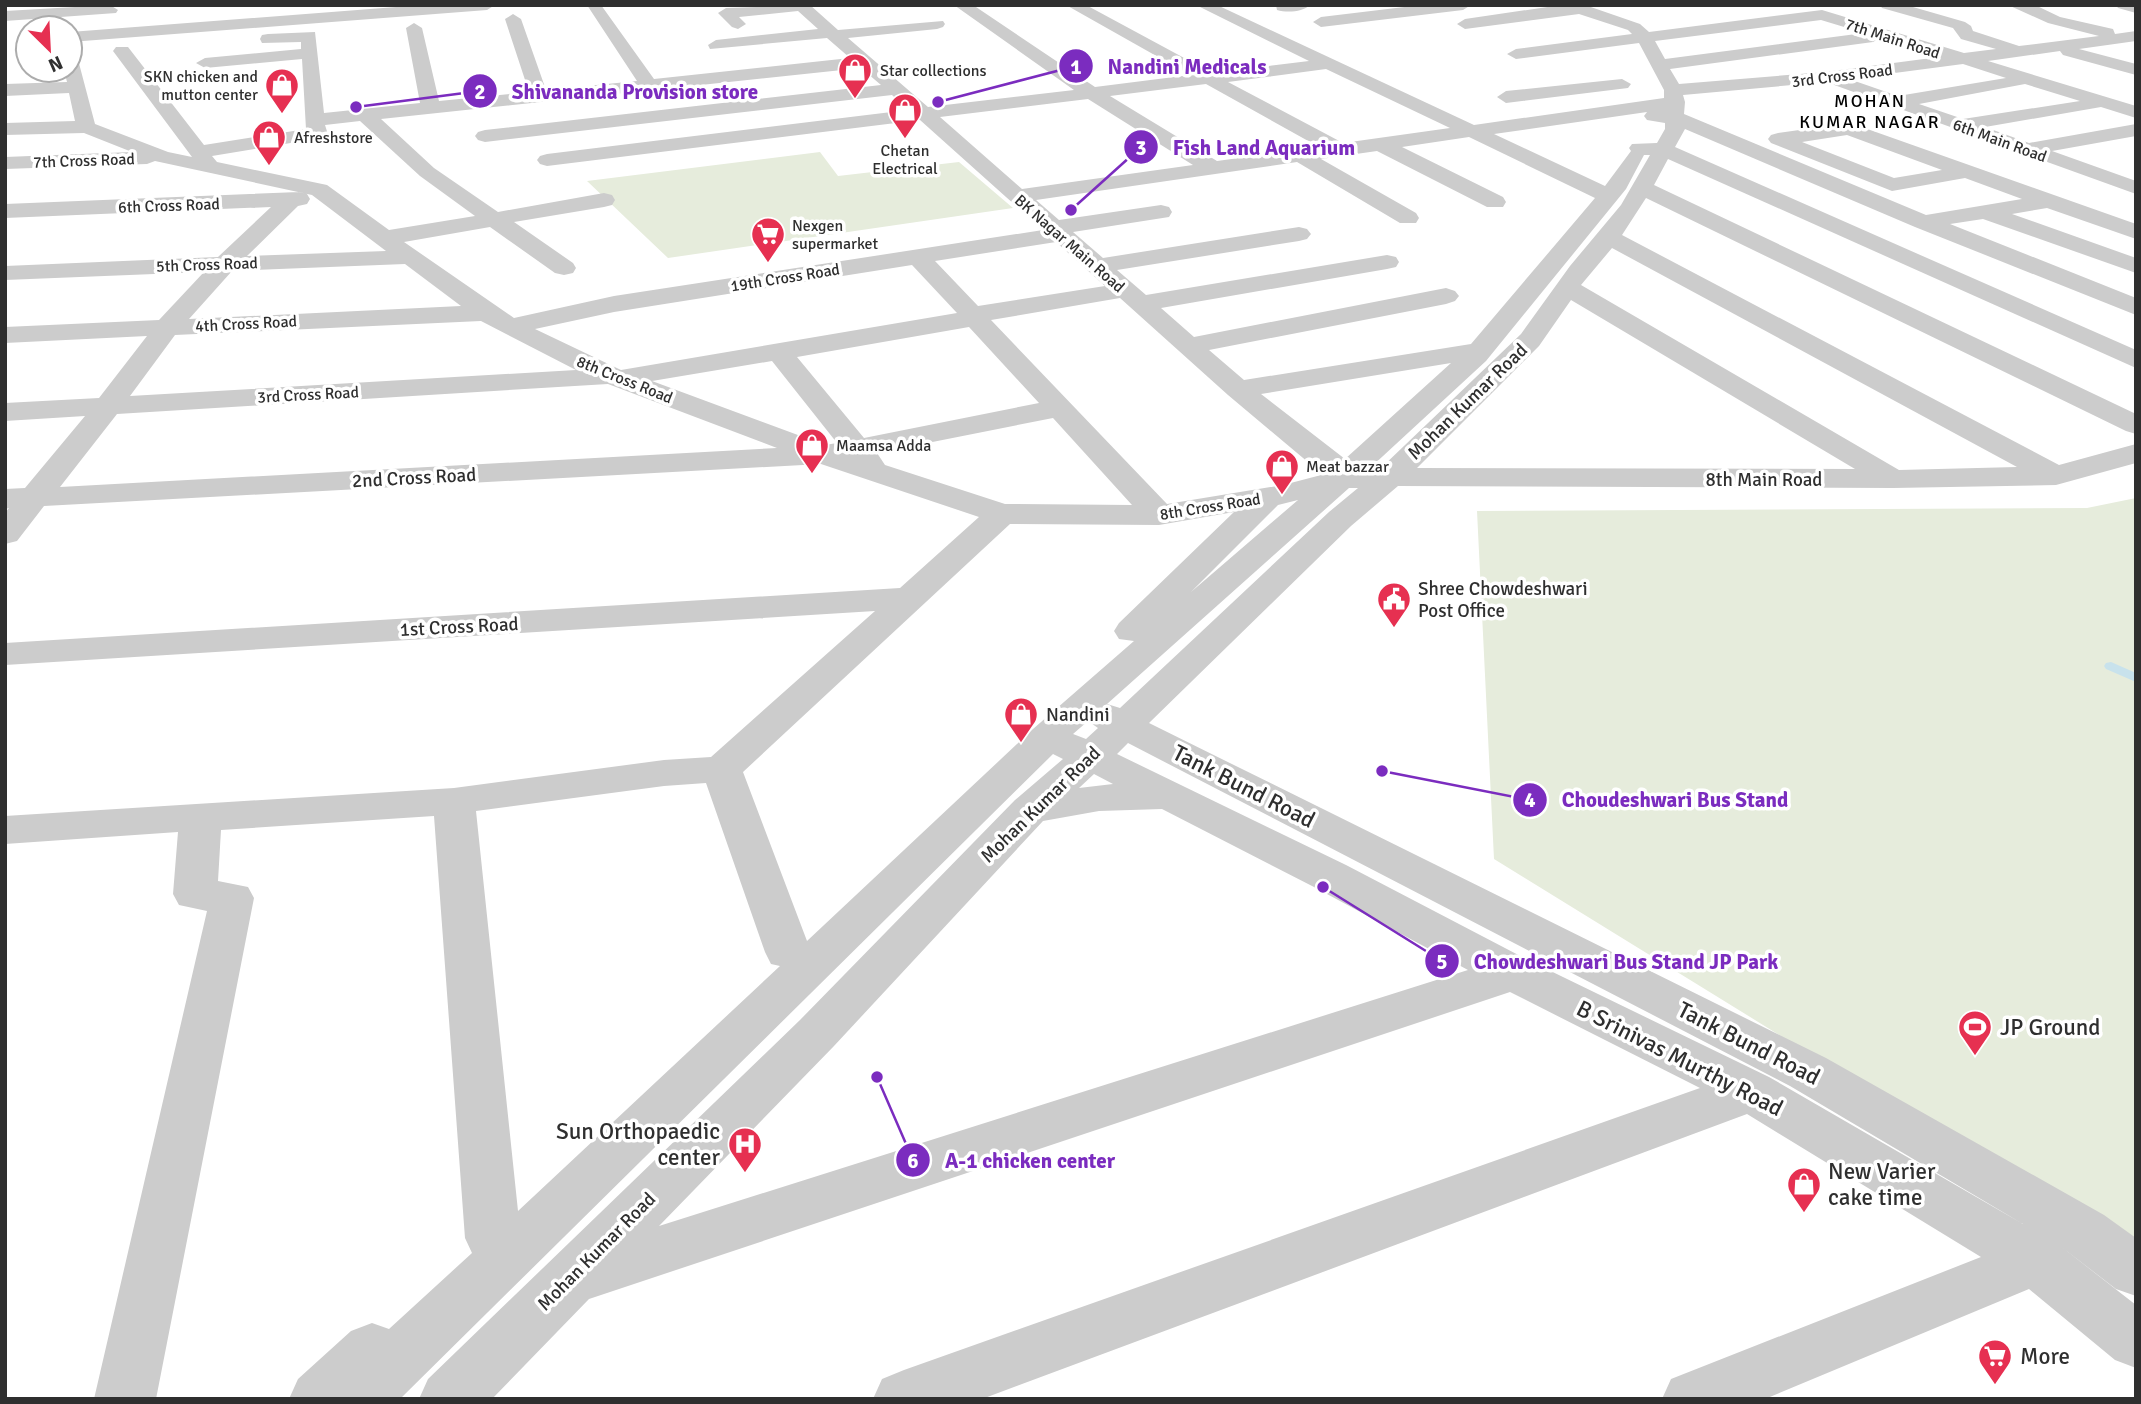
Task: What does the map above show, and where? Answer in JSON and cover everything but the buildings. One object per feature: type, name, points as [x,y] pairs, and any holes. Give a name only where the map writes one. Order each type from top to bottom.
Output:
[{"type":"street","points":[[210,5],[213,35]]},
{"type":"street","points":[[282,5],[284,22]]},
{"type":"street","points":[[84,51],[123,43],[213,35],[284,22],[487,5]]},
{"type":"street","points":[[962,5],[1093,94],[1213,168]]},
{"type":"street","points":[[1074,5],[1342,151]]},
{"type":"street","points":[[1204,5],[1607,195]]},
{"type":"street","points":[[1283,7],[1302,5]]},
{"type":"street","points":[[1321,22],[1418,8],[1463,5]]},
{"type":"street","points":[[1895,7],[1936,5]]},
{"type":"street","points":[[2016,5],[2039,11],[2054,20],[2132,38]]},
{"type":"street","points":[[2124,5],[2136,8]]},
{"type":"street","points":[[594,6],[650,86]]},
{"type":"street","points":[[738,24],[726,13],[800,6]]},
{"type":"street","name":"BK Nagar Main Road","points":[[800,6],[1188,346],[1320,457],[1319,491]]},
{"type":"street","points":[[357,1399],[1319,491],[1478,351],[1540,258],[1651,149],[1663,94],[1639,26],[1574,7],[1465,24]]},
{"type":"street","points":[[1895,7],[1959,25],[1965,29],[1962,32]]},
{"type":"street","points":[[5,16],[34,10],[128,8]]},
{"type":"street","name":"7th Main Road","points":[[1508,51],[1639,26],[1822,15],[2136,112]]},
{"type":"street","points":[[513,19],[540,98]]},
{"type":"street","points":[[2028,23],[2054,20]]},
{"type":"street","points":[[716,45],[937,24]]},
{"type":"street","points":[[1962,32],[2002,27]]},
{"type":"street","points":[[414,28],[431,108]]},
{"type":"street","points":[[1962,32],[2049,65]]},
{"type":"street","points":[[213,35],[309,36],[326,193]]},
{"type":"street","points":[[1017,196],[1475,131],[1663,94],[1885,35]]},
{"type":"street","name":"3rd Cross Road","points":[[1663,94],[1825,77],[2132,38]]},
{"type":"street","points":[[84,39],[149,49]]},
{"type":"street","points":[[123,43],[204,159],[318,137],[366,116],[863,62]]},
{"type":"street","points":[[2057,47],[2136,71]]},
{"type":"street","points":[[205,63],[311,53]]},
{"type":"street","points":[[547,160],[1327,64]]},
{"type":"street","name":"6th Main Road","points":[[1825,77],[2134,186]]},
{"type":"street","points":[[2086,78],[2136,93]]},
{"type":"street","points":[[1896,102],[2028,79]]},
{"type":"street","points":[[76,84],[86,127]]},
{"type":"street","points":[[5,89],[77,87]]},
{"type":"street","points":[[485,136],[895,89]]},
{"type":"street","points":[[1506,97],[1663,94],[1787,162],[1923,222],[2136,307]]},
{"type":"street","points":[[1961,125],[2103,102]]},
{"type":"street","points":[[366,116],[427,172],[564,268]]},
{"type":"street","name":"8th Cross Road","points":[[5,129],[86,127],[162,157],[204,159],[326,193],[486,313],[615,377],[823,455],[1002,514],[1159,515],[1319,491],[1956,497],[2115,484],[2136,479]]},
{"type":"street","points":[[1969,172],[1892,185],[1778,139],[1849,129],[1969,172],[2049,201],[2136,232]]},
{"type":"street","points":[[2025,149],[2136,130]]},
{"type":"street","points":[[1382,145],[1495,202]]},
{"type":"street","points":[[1514,150],[1541,145]]},
{"type":"street","points":[[1651,149],[2136,360]]},
{"type":"street","name":"Mohan Kumar Road","points":[[450,1399],[817,1033],[1030,810],[1073,725],[1319,491],[1390,477],[1530,340],[1579,271],[1609,237],[1642,188],[1651,149]]},
{"type":"street","points":[[1301,156],[1408,218]]},
{"type":"street","name":"7th Cross Road","points":[[5,163],[162,157]]},
{"type":"street","points":[[1787,162],[1823,157]]},
{"type":"street","points":[[1923,222],[2134,186]]},
{"type":"street","points":[[1642,188],[2136,425]]},
{"type":"street","name":"6th Cross Road","points":[[5,211],[291,200],[326,193]]},
{"type":"street","points":[[5,534],[19,498],[108,407],[168,327],[226,263],[291,200]]},
{"type":"street","points":[[385,238],[604,200]]},
{"type":"street","points":[[1985,211],[2136,266]]},
{"type":"street","name":"19th Cross Road","points":[[510,327],[614,304],[918,257],[1161,212]]},
{"type":"street","points":[[1098,266],[1299,234]]},
{"type":"street","points":[[1609,237],[2056,476]]},
{"type":"street","name":"5th Cross Road","points":[[5,273],[409,257]]},
{"type":"street","points":[[918,257],[1159,515]]},
{"type":"street","name":"3rd Cross Road","points":[[5,412],[615,377],[779,352],[974,317],[1387,262]]},
{"type":"street","points":[[1568,288],[1893,479]]},
{"type":"street","points":[[1188,346],[1446,296]]},
{"type":"street","name":"4th Cross Road","points":[[5,335],[486,313]]},
{"type":"street","points":[[1238,389],[1478,351]]},
{"type":"street","points":[[779,352],[876,472]]},
{"type":"street","points":[[823,455],[1060,408]]},
{"type":"street","name":"8th Main Road","points":[[1390,477],[1893,479],[2056,476],[2136,453]]},
{"type":"street","name":"2nd Cross Road","points":[[19,498],[823,455]]},
{"type":"street","points":[[5,830],[454,801],[664,773],[722,769],[1002,514]]},
{"type":"street","name":"1st Cross Road","points":[[5,653],[912,598]]},
{"type":"street","points":[[320,1399],[493,1238],[788,953],[1073,725]]},
{"type":"street","name":"B Srinivas Murthy Road","points":[[1073,725],[1169,796],[1330,876],[1513,973],[1751,1091],[2036,1261],[2136,1341]]},
{"type":"street","name":"Tank Bund Road","points":[[1073,725],[1808,1072],[2084,1232],[2136,1272]]},
{"type":"street","points":[[722,769],[788,953]]},
{"type":"street","points":[[1030,810],[1099,798],[1169,796]]},
{"type":"street","points":[[454,801],[493,1238]]},
{"type":"street","points":[[125,1399],[232,898],[195,894],[201,817]]},
{"type":"street","points":[[566,1281],[1513,973]]},
{"type":"street","points":[[904,1399],[1751,1091]]},
{"type":"street","points":[[1693,1399],[2036,1261]]},
{"type":"green space","points":[[820,152],[838,176],[959,162],[1013,208],[668,258],[587,181]]},
{"type":"green space","name":"JP Ground","points":[[2136,498],[2136,1255],[1494,859],[1477,511],[2087,508]]},
{"type":"waterway","points":[[2111,666],[2136,678]]},
{"type":"place","name":"Star collections","points":[[855,100]]},
{"type":"place","name":"Nandini Medicals","points":[[938,102]]},
{"type":"place","name":"Shivananda Provision store","points":[[356,107]]},
{"type":"place","name":"SKN chicken and mutton center","points":[[282,115]]},
{"type":"place","name":"Chetan Electrical","points":[[905,140]]},
{"type":"place","name":"Afreshstore","points":[[269,167]]},
{"type":"place","name":"Fish Land Aquarium","points":[[1071,210]]},
{"type":"place","name":"Nexgen supermarket","points":[[768,264]]},
{"type":"place","name":"Maamsa Adda","points":[[812,475]]},
{"type":"place","name":"Meat bazzar","points":[[1282,496]]},
{"type":"place","name":"Shree Chowdeshwari Post Office","points":[[1394,629]]},
{"type":"place","name":"Nandini","points":[[1021,744]]},
{"type":"place","name":"Choudeshwari Bus Stand","points":[[1382,771]]},
{"type":"place","name":"Chowdeshwari Bus Stand JP Park","points":[[1323,887]]},
{"type":"place","name":"JP Ground","points":[[1975,1057]]},
{"type":"place","name":"A-1 chicken center","points":[[877,1077]]},
{"type":"place","name":"Sun Orthopaedic center","points":[[745,1174]]},
{"type":"place","name":"New Varier cake time","points":[[1804,1214]]},
{"type":"place","name":"More","points":[[1995,1386]]},
{"type":"district","name":"MOHAN KUMAR NAGAR","points":[[1870,111]]}]
